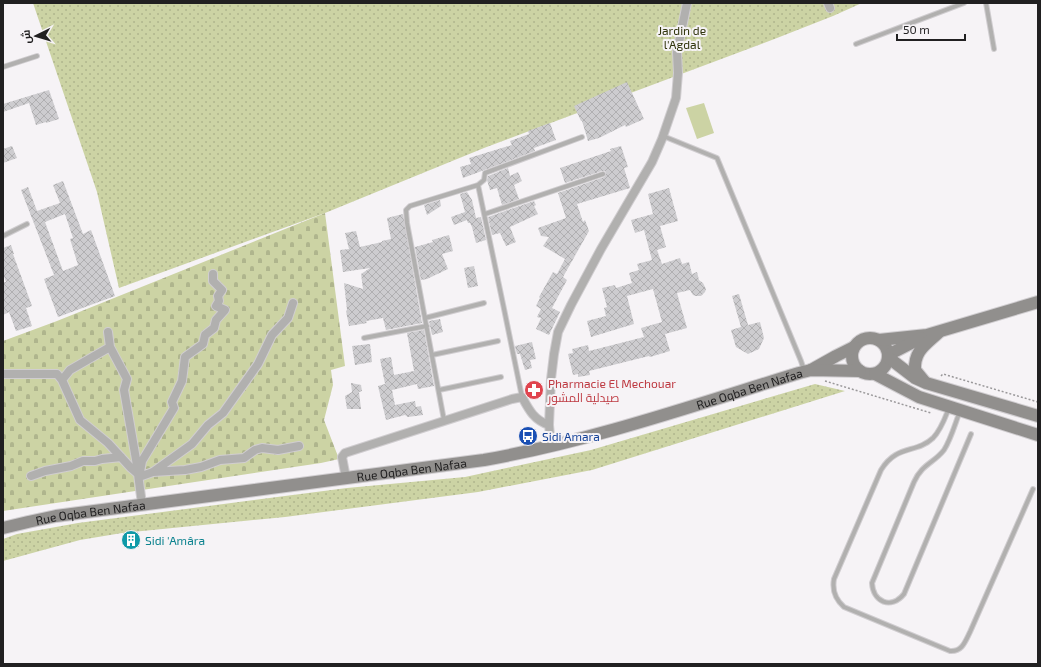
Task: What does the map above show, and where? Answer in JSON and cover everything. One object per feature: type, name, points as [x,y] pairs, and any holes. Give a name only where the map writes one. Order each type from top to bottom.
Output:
[{"type":"street","points":[[551,446],[549,425],[554,354],[558,332],[570,305],[652,162],[663,136],[676,98],[678,73],[677,52],[687,3]]},
{"type":"street","points":[[139,476],[142,461],[174,408],[172,402],[182,381],[185,357],[203,344],[205,335],[214,328],[216,320],[226,310],[216,306],[219,301],[218,296],[222,290],[213,281],[213,274]]},
{"type":"street","points":[[1038,302],[926,335],[879,340],[868,338],[858,342],[854,347],[852,357],[853,363],[860,371],[867,374],[875,374],[952,412],[1038,435]]},
{"type":"street","points":[[153,472],[192,444],[208,425],[223,413],[258,364],[272,336],[288,318],[293,303]]},
{"type":"street","points":[[108,332],[110,347],[127,379],[124,390],[139,476],[142,504]]},
{"type":"street","points":[[931,385],[915,370],[916,358],[921,349],[939,332]]},
{"type":"street","points":[[888,357],[926,335]]},
{"type":"street","points":[[875,374],[883,369],[888,357],[885,345],[879,340]]},
{"type":"street","points":[[62,380],[70,370],[110,347]]},
{"type":"street","name":"Rue Oqba Ben Nafaa","points":[[3,528],[56,516],[484,460],[551,446],[657,417],[808,371],[854,347]]},
{"type":"street","points":[[888,357],[915,378],[931,385],[1038,416]]},
{"type":"street","name":"Rue Oqba Ben Nafaa","points":[[808,371],[860,371]]},
{"type":"street","points":[[3,382],[5,374],[57,374],[62,380],[80,420],[108,443],[139,476]]},
{"type":"street","points":[[346,478],[342,457],[344,453],[444,420],[522,397],[529,411],[541,422],[549,425]]},
{"type":"street","points":[[139,476],[153,472],[185,470],[201,467],[220,460],[244,458],[255,450],[262,448],[278,450],[298,446]]},
{"type":"street","points":[[31,476],[45,471],[71,466],[83,461],[95,462],[102,459],[121,457]]},
{"type":"lane","points":[[856,44],[964,3]]},
{"type":"lane","points":[[986,3],[994,48]]},
{"type":"lane","points":[[3,66],[37,56]]},
{"type":"lane","points":[[663,136],[717,158],[801,361],[808,371]]},
{"type":"lane","points":[[444,420],[406,223],[406,210],[410,206],[478,185],[484,180],[485,173],[582,137]]},
{"type":"lane","points":[[485,214],[603,174]]},
{"type":"lane","points":[[478,185],[522,397]]},
{"type":"lane","points":[[3,236],[27,224]]},
{"type":"lane","points":[[425,318],[484,303]]},
{"type":"lane","points":[[364,338],[427,326]]},
{"type":"lane","points":[[432,355],[498,341]]},
{"type":"lane","points":[[439,390],[501,377]]},
{"type":"lane","points":[[952,412],[945,448],[924,467],[914,482],[872,583],[872,589],[878,599],[889,603],[895,602],[904,594],[971,434]]},
{"type":"lane","points":[[952,412],[932,439],[895,455],[889,459],[881,470],[834,578],[833,585],[836,597],[844,607],[950,651],[958,651],[964,646],[1033,489]]},
{"type":"path","points":[[931,385],[943,374],[1038,402]]},
{"type":"path","points":[[820,380],[952,412]]},
{"type":"green space","name":"Jardin de l'Agdal","points":[[33,3],[862,3],[777,38],[484,148],[325,213],[119,288],[97,192]]},
{"type":"green space","points":[[704,103],[714,133],[697,139],[686,108]]},
{"type":"green space","points":[[325,213],[345,366],[331,370],[333,385],[324,420],[339,459],[3,511],[3,341],[57,321]]},
{"type":"green space","points":[[815,384],[845,391],[592,470],[478,492],[285,517],[122,533],[80,540],[3,561],[3,539],[17,534],[78,523],[347,488],[465,477],[591,450]]},
{"type":"building","points":[[627,82],[644,119],[626,127],[625,125],[599,138],[588,141],[582,121],[574,106]]},
{"type":"building","points":[[49,90],[59,119],[36,125],[29,103],[3,112],[3,104]]},
{"type":"building","points":[[550,123],[556,140],[534,148],[535,151],[463,178],[460,167],[471,164],[469,158],[512,145],[510,141],[529,134],[528,131]]},
{"type":"building","points":[[12,146],[17,158],[3,163],[3,149]]},
{"type":"building","points":[[621,146],[628,167],[624,168],[630,188],[577,204],[583,222],[585,220],[589,231],[563,277],[567,280],[552,308],[560,312],[549,335],[536,329],[541,318],[537,317],[541,309],[536,306],[540,298],[539,297],[553,272],[557,274],[565,259],[543,246],[549,237],[541,236],[538,228],[566,218],[558,193],[604,177],[606,174],[605,171],[602,171],[565,183],[560,168],[611,151],[610,149]]},
{"type":"building","points":[[508,168],[510,176],[518,172],[522,181],[514,185],[519,199],[502,205],[497,188],[490,190],[487,180],[488,176]]},
{"type":"building","points":[[63,181],[83,234],[91,230],[115,296],[58,317],[44,279],[54,275],[21,190],[28,187],[37,211],[60,203],[53,185]],"holes":[[[65,214],[73,238],[70,239],[78,265],[63,271],[45,222]]]},
{"type":"building","points":[[669,188],[678,221],[660,226],[666,247],[657,250],[662,264],[680,258],[682,264],[689,262],[692,274],[697,272],[699,280],[703,283],[706,289],[701,296],[693,295],[690,290],[677,293],[687,328],[665,334],[670,351],[589,371],[590,375],[578,377],[578,374],[573,375],[568,354],[573,353],[572,349],[588,345],[589,351],[644,337],[641,328],[662,322],[653,289],[627,296],[634,324],[591,337],[587,321],[606,316],[604,308],[607,307],[602,288],[615,285],[616,288],[632,283],[629,273],[639,270],[637,264],[652,260],[644,230],[635,233],[631,220],[653,214],[648,194]]},
{"type":"building","points":[[467,192],[472,200],[476,218],[481,217],[486,240],[476,243],[470,223],[468,223],[467,220],[454,225],[451,217],[465,212],[460,194]]},
{"type":"building","points":[[440,200],[441,206],[427,215],[424,205]]},
{"type":"building","points":[[534,201],[536,205],[534,206],[538,214],[510,227],[516,242],[506,246],[500,233],[492,235],[488,217]]},
{"type":"building","points":[[403,214],[422,323],[386,330],[383,318],[366,321],[367,323],[349,326],[346,311],[344,283],[363,289],[361,274],[370,268],[343,272],[340,250],[349,249],[345,233],[356,231],[360,247],[382,242],[391,239],[387,218]]},
{"type":"building","points":[[449,235],[453,251],[442,254],[448,269],[427,279],[421,280],[415,247],[433,242],[432,240]]},
{"type":"building","points":[[11,245],[32,306],[26,308],[32,326],[16,331],[9,312],[3,315],[3,282],[6,282],[3,274],[3,248]]},
{"type":"building","points":[[474,266],[478,286],[468,288],[464,268]]},
{"type":"building","points":[[739,294],[748,325],[760,322],[764,338],[759,349],[748,354],[736,347],[731,330],[741,327],[732,296]]},
{"type":"building","points":[[440,319],[443,332],[432,335],[429,321]]},
{"type":"building","points":[[424,330],[434,386],[418,389],[417,384],[392,390],[395,405],[415,401],[416,407],[421,406],[423,415],[408,417],[405,415],[386,420],[378,386],[385,384],[380,359],[391,357],[394,375],[414,371],[407,333]]},
{"type":"building","points":[[532,342],[536,359],[530,360],[532,368],[525,370],[520,354],[517,354],[515,346]]},
{"type":"building","points":[[370,344],[372,362],[355,365],[352,346]]},
{"type":"building","points":[[351,383],[361,385],[362,391],[359,392],[361,409],[347,409],[345,396],[352,392]]},
{"type":"building","name":"Sidi 'Amâra","points":[[138,532],[139,547],[125,548],[124,533]]},
{"type":"place","name":"Pharmacie El Mechouar صيدلية المشور","points":[[534,390]]},
{"type":"place","name":"Sidi Amara","points":[[528,436]]},
{"type":"place","name":"Sidi 'Amâra","points":[[131,540]]}]
